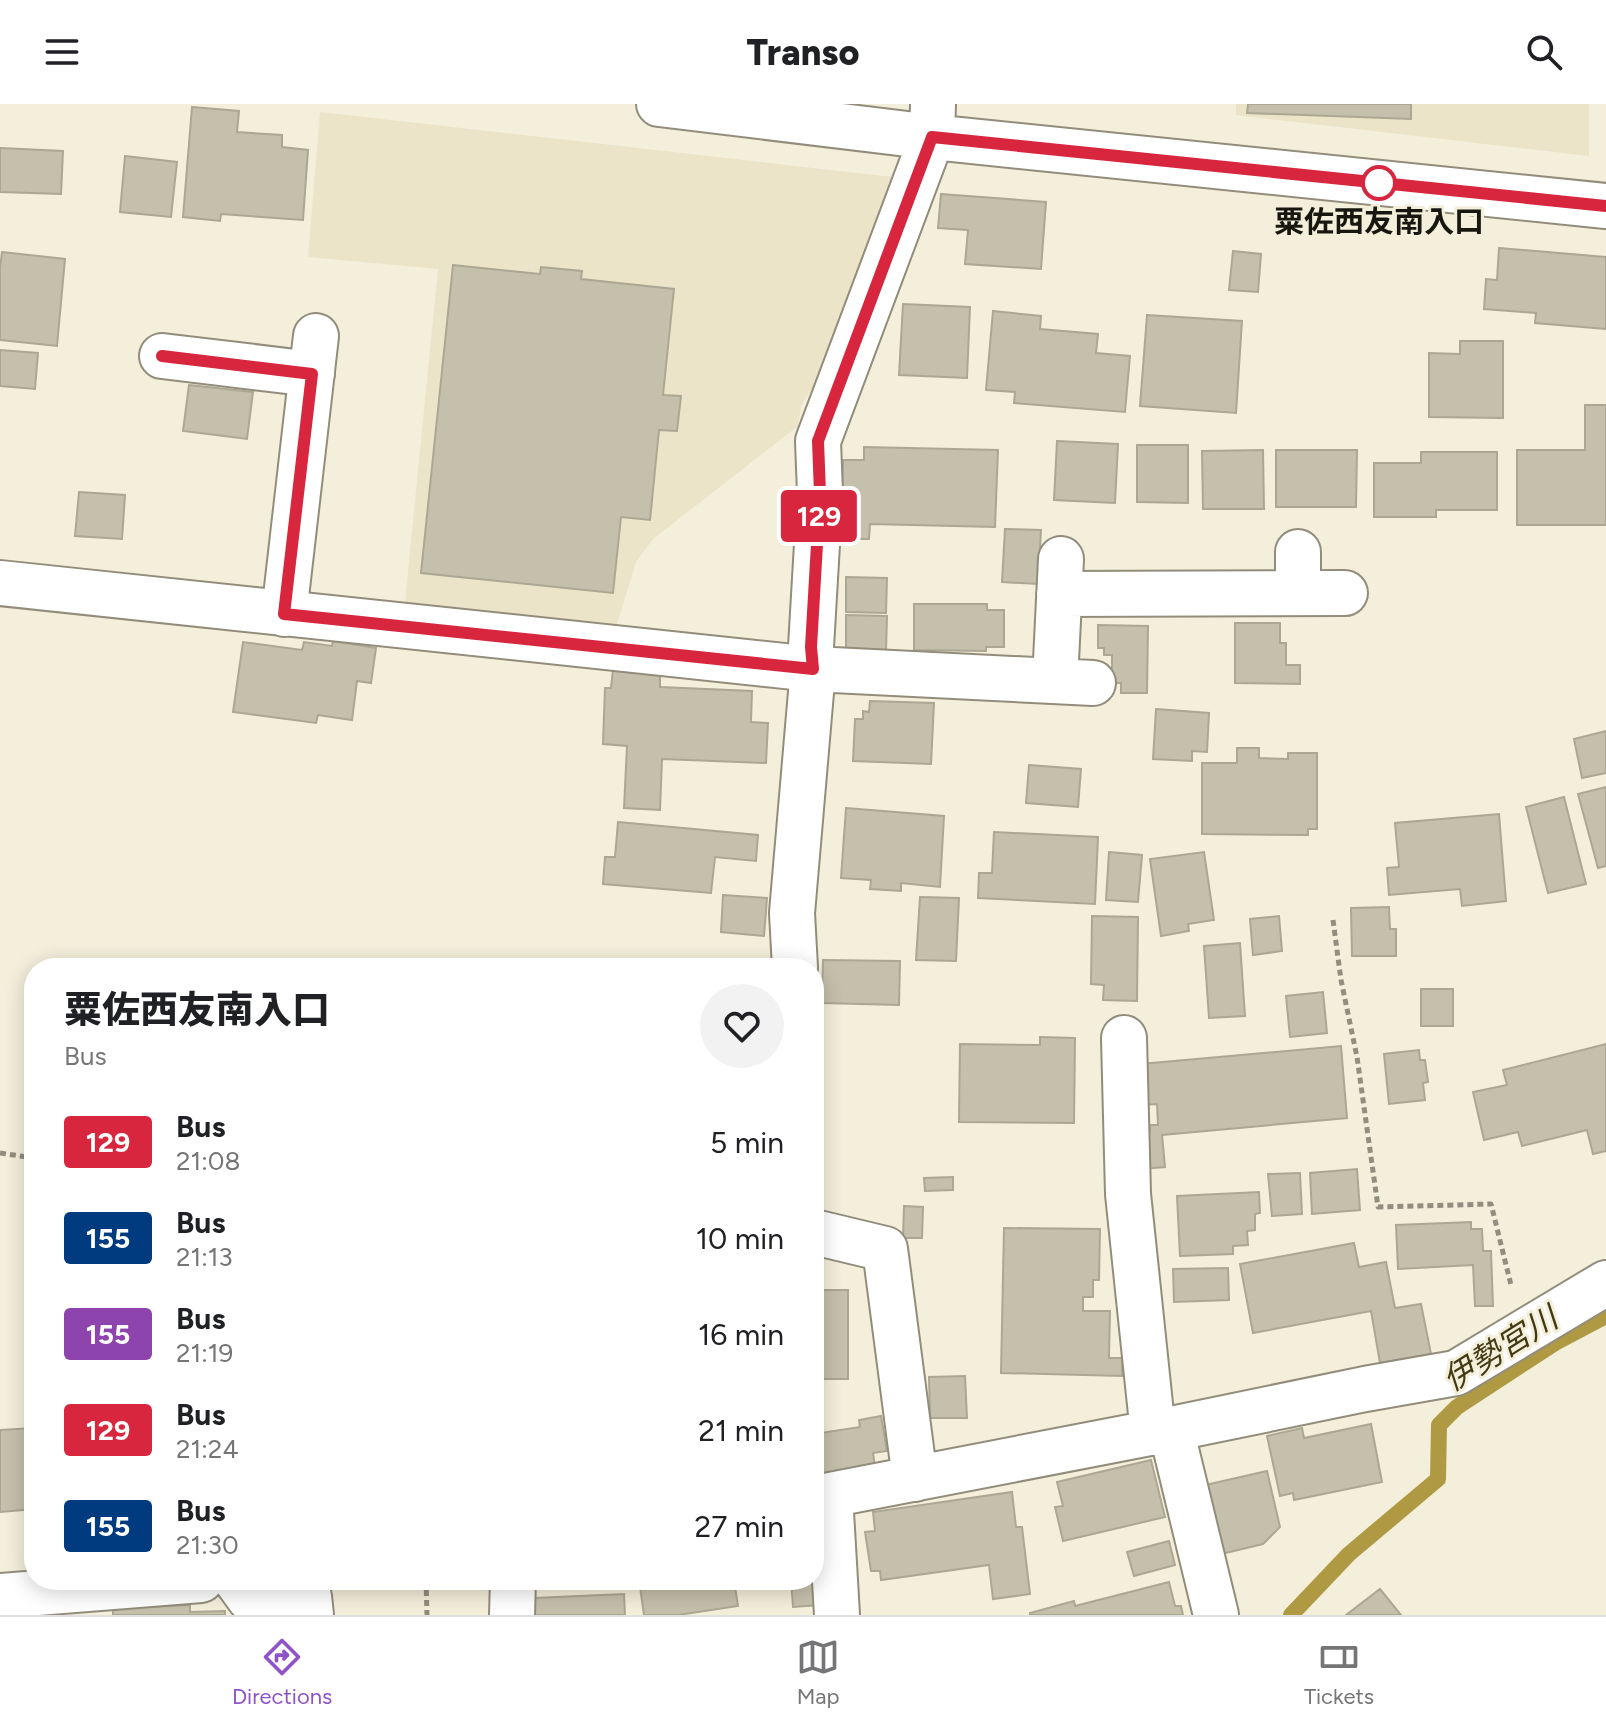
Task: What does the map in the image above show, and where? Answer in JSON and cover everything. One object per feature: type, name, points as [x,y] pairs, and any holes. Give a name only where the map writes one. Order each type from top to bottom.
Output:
[{"type":"street","points":[[659,104],[933,120],[1606,206]]},
{"type":"street","points":[[794,958],[792,913],[813,669],[811,647],[820,493],[818,441],[933,120]]},
{"type":"street","points":[[162,356],[314,355],[284,614]]},
{"type":"street","points":[[0,583],[813,669],[1074,682],[1060,576],[1298,572],[1345,593]]},
{"type":"street","points":[[1124,1038],[1128,1194],[1162,1431],[1216,1615]]},
{"type":"street","points":[[824,1234],[885,1249],[915,1479]]},
{"type":"street","points":[[824,1496],[1456,1373],[1606,1283]]},
{"type":"street","points":[[824,1512],[837,1615]]},
{"type":"street","points":[[0,1596],[75,1590]]},
{"type":"street","points":[[243,1590],[249,1598],[309,1597],[311,1615]]},
{"type":"street","points":[[512,1615],[513,1590]]},
{"type":"path","points":[[1333,920],[1341,980],[1357,1057],[1378,1207],[1491,1204],[1523,1333]]},
{"type":"path","points":[[0,1153],[24,1157]]},
{"type":"path","points":[[426,1590],[427,1615]]},
{"type":"shaded area","points":[[1236,104],[1589,104],[1589,156],[1236,115]]},
{"type":"shaded area","points":[[320,112],[893,177],[830,361],[801,406],[798,426],[653,539],[636,562],[617,624],[405,602],[438,269],[308,257]]},
{"type":"building","points":[[1248,104],[1411,104],[1411,119],[1247,113]]},
{"type":"building","points":[[192,107],[239,111],[237,132],[282,135],[282,147],[308,150],[303,220],[221,214],[220,221],[183,217]]},
{"type":"building","points":[[0,148],[63,151],[61,194],[0,192]]},
{"type":"building","points":[[125,156],[177,162],[171,217],[120,212]]},
{"type":"building","points":[[941,194],[1046,202],[1041,269],[965,264],[968,230],[938,228]]},
{"type":"building","points":[[1499,248],[1606,257],[1606,329],[1535,323],[1536,313],[1484,309],[1486,279],[1497,280]]},
{"type":"building","points":[[1233,251],[1261,254],[1258,292],[1229,290]]},
{"type":"building","points":[[2,252],[65,259],[57,346],[0,340]]},
{"type":"building","points":[[453,265],[540,274],[541,267],[582,271],[581,279],[674,289],[663,395],[681,396],[677,431],[659,430],[650,520],[621,517],[613,593],[421,573]]},
{"type":"building","points":[[903,304],[970,307],[967,378],[899,375]]},
{"type":"building","points":[[993,311],[1041,316],[1040,329],[1098,334],[1096,353],[1130,356],[1125,412],[1014,403],[1015,392],[986,390]]},
{"type":"building","points":[[1147,315],[1242,321],[1236,413],[1140,406]]},
{"type":"building","points":[[1460,341],[1503,341],[1503,418],[1429,417],[1429,353],[1460,354]]},
{"type":"building","points":[[0,350],[38,353],[35,389],[0,386]]},
{"type":"building","points":[[189,385],[253,392],[247,439],[183,431]]},
{"type":"building","points":[[1585,405],[1606,405],[1606,525],[1517,525],[1517,450],[1585,450]]},
{"type":"building","points":[[1057,441],[1118,444],[1115,503],[1054,500]]},
{"type":"building","points":[[1137,445],[1188,445],[1188,503],[1137,502]]},
{"type":"building","points":[[864,447],[998,450],[995,527],[870,524],[869,539],[841,539],[843,460],[864,460]]},
{"type":"building","points":[[1263,450],[1264,509],[1203,509],[1202,451]]},
{"type":"building","points":[[1276,450],[1357,450],[1356,507],[1276,507]]},
{"type":"building","points":[[1421,452],[1497,452],[1497,510],[1436,510],[1436,517],[1374,517],[1374,463],[1421,463]]},
{"type":"building","points":[[79,492],[125,495],[122,539],[75,536]]},
{"type":"building","points":[[1005,529],[1041,530],[1038,584],[1002,582]]},
{"type":"building","points":[[846,577],[887,578],[886,613],[846,612]]},
{"type":"building","points":[[914,604],[987,604],[987,610],[1004,610],[1004,647],[986,647],[986,651],[914,650]]},
{"type":"building","points":[[846,615],[887,616],[886,651],[846,650]]},
{"type":"building","points":[[1235,623],[1280,623],[1280,643],[1286,643],[1286,665],[1300,665],[1300,684],[1235,683]]},
{"type":"building","points":[[1098,625],[1148,626],[1147,693],[1121,693],[1121,683],[1112,683],[1112,655],[1104,655],[1104,648],[1098,648]]},
{"type":"building","points":[[333,641],[376,648],[371,683],[357,681],[352,720],[318,715],[316,723],[233,712],[243,642],[302,650],[304,642],[332,646]]},
{"type":"building","points":[[613,669],[660,672],[660,687],[752,691],[751,722],[768,723],[766,763],[662,759],[660,810],[624,808],[627,746],[603,744],[605,688],[611,688]]},
{"type":"building","points":[[870,701],[934,703],[931,764],[853,761],[855,719],[863,719],[863,711],[869,712]]},
{"type":"building","points":[[1156,709],[1209,713],[1207,752],[1192,751],[1192,761],[1153,759]]},
{"type":"building","points":[[1606,731],[1606,773],[1582,778],[1574,739]]},
{"type":"building","points":[[1237,748],[1259,748],[1259,758],[1288,759],[1288,753],[1317,753],[1317,829],[1308,829],[1308,835],[1202,834],[1202,763],[1237,763]]},
{"type":"building","points":[[1029,765],[1081,769],[1078,807],[1026,803]]},
{"type":"building","points":[[1606,787],[1606,866],[1598,868],[1578,794]]},
{"type":"building","points":[[1564,797],[1586,884],[1548,893],[1526,807]]},
{"type":"building","points":[[846,808],[944,816],[940,887],[901,883],[901,891],[870,889],[871,880],[841,878]]},
{"type":"building","points":[[1499,814],[1506,901],[1462,906],[1460,889],[1389,895],[1387,868],[1399,867],[1395,823]]},
{"type":"building","points":[[618,822],[758,835],[756,861],[715,857],[711,893],[603,884],[605,857],[615,857]]},
{"type":"building","points":[[994,832],[1098,837],[1095,904],[978,898],[979,873],[992,873]]},
{"type":"building","points":[[1109,852],[1142,855],[1138,902],[1106,900]]},
{"type":"building","points":[[1204,852],[1214,920],[1188,924],[1189,931],[1161,936],[1150,859]]},
{"type":"building","points":[[723,895],[767,898],[764,936],[721,932]]},
{"type":"building","points":[[920,897],[959,898],[956,961],[916,960]]},
{"type":"building","points":[[1389,907],[1390,929],[1396,929],[1396,956],[1352,956],[1351,908]]},
{"type":"building","points":[[1092,916],[1138,917],[1137,1001],[1103,1000],[1104,985],[1091,984]]},
{"type":"building","points":[[1279,916],[1282,951],[1253,955],[1250,919]]},
{"type":"building","points":[[1240,943],[1245,1016],[1209,1018],[1204,946]]},
{"type":"building","points":[[824,960],[900,961],[899,1005],[824,1003]]},
{"type":"building","points":[[1421,989],[1453,989],[1453,1026],[1421,1026]]},
{"type":"building","points":[[1323,992],[1327,1033],[1290,1037],[1286,996]]},
{"type":"building","points":[[1040,1037],[1075,1038],[1074,1123],[959,1122],[960,1044],[1040,1045]]},
{"type":"building","points":[[1606,1044],[1606,1151],[1593,1154],[1587,1130],[1522,1146],[1518,1132],[1484,1140],[1473,1092],[1507,1085],[1503,1070]]},
{"type":"building","points":[[1341,1046],[1347,1118],[1162,1135],[1165,1167],[1143,1169],[1141,1133],[1150,1132],[1150,1125],[1158,1125],[1157,1104],[1144,1105],[1141,1064]]},
{"type":"building","points":[[1419,1050],[1420,1060],[1425,1060],[1428,1082],[1423,1083],[1425,1100],[1389,1104],[1384,1054]]},
{"type":"building","points":[[1357,1169],[1360,1210],[1312,1214],[1310,1173]]},
{"type":"building","points":[[1300,1173],[1302,1214],[1272,1216],[1268,1174]]},
{"type":"building","points":[[953,1177],[953,1190],[925,1191],[924,1178]]},
{"type":"building","points":[[1259,1192],[1260,1213],[1255,1214],[1255,1230],[1247,1231],[1248,1245],[1233,1246],[1233,1254],[1180,1256],[1177,1196]]},
{"type":"building","points":[[904,1206],[923,1207],[922,1238],[903,1238]]},
{"type":"building","points":[[1471,1222],[1471,1229],[1482,1229],[1483,1251],[1491,1251],[1493,1306],[1475,1306],[1473,1265],[1398,1269],[1396,1225]]},
{"type":"building","points":[[1004,1228],[1100,1229],[1099,1280],[1093,1280],[1093,1297],[1083,1297],[1083,1311],[1110,1311],[1109,1358],[1122,1358],[1122,1376],[1001,1373]]},
{"type":"building","points":[[1354,1243],[1359,1267],[1386,1262],[1395,1308],[1421,1304],[1431,1354],[1380,1363],[1371,1311],[1253,1333],[1240,1264]]},
{"type":"building","points":[[1228,1268],[1229,1300],[1174,1302],[1173,1269]]},
{"type":"building","points":[[824,1290],[848,1290],[848,1379],[824,1379]]},
{"type":"building","points":[[965,1376],[967,1418],[930,1418],[929,1377]]},
{"type":"building","points":[[881,1416],[887,1451],[873,1453],[875,1467],[824,1475],[824,1432],[860,1427],[859,1420]]},
{"type":"building","points":[[1371,1424],[1382,1482],[1294,1500],[1293,1493],[1280,1496],[1267,1436],[1302,1428],[1304,1438]]},
{"type":"building","points":[[24,1429],[24,1510],[0,1512],[0,1430]]},
{"type":"building","points":[[1151,1460],[1165,1517],[1063,1541],[1055,1507],[1063,1506],[1057,1482]]},
{"type":"building","points":[[1267,1471],[1280,1527],[1263,1544],[1217,1555],[1201,1486]]},
{"type":"building","points":[[1012,1492],[1016,1527],[1022,1527],[1030,1594],[993,1599],[989,1565],[881,1580],[880,1571],[871,1571],[865,1532],[875,1531],[873,1512]]},
{"type":"building","points":[[1169,1541],[1175,1565],[1134,1576],[1127,1552]]},
{"type":"building","points":[[1169,1582],[1175,1606],[1181,1606],[1183,1615],[1030,1615],[1074,1601],[1075,1606]]},
{"type":"building","points":[[1380,1589],[1401,1615],[1346,1615]]},
{"type":"building","points":[[640,1590],[736,1590],[738,1606],[678,1615],[644,1615]]},
{"type":"building","points":[[792,1590],[816,1590],[820,1605],[793,1607]]},
{"type":"building","points":[[624,1594],[625,1615],[535,1615],[534,1598]]},
{"type":"building","points":[[190,1605],[190,1612],[225,1611],[225,1615],[113,1615],[113,1608]]},
{"type":"waterway","name":"伊勢宮川","points":[[1291,1615],[1349,1554],[1438,1479],[1439,1425],[1457,1407],[1555,1343],[1606,1316]]},
{"type":"bus line","name":"129","points":[[162,356],[312,374],[284,614],[813,669],[811,647],[820,493],[818,441],[932,137],[1606,206]]},
{"type":"place","name":"粟佐西友南入口","points":[[1379,183]]}]
